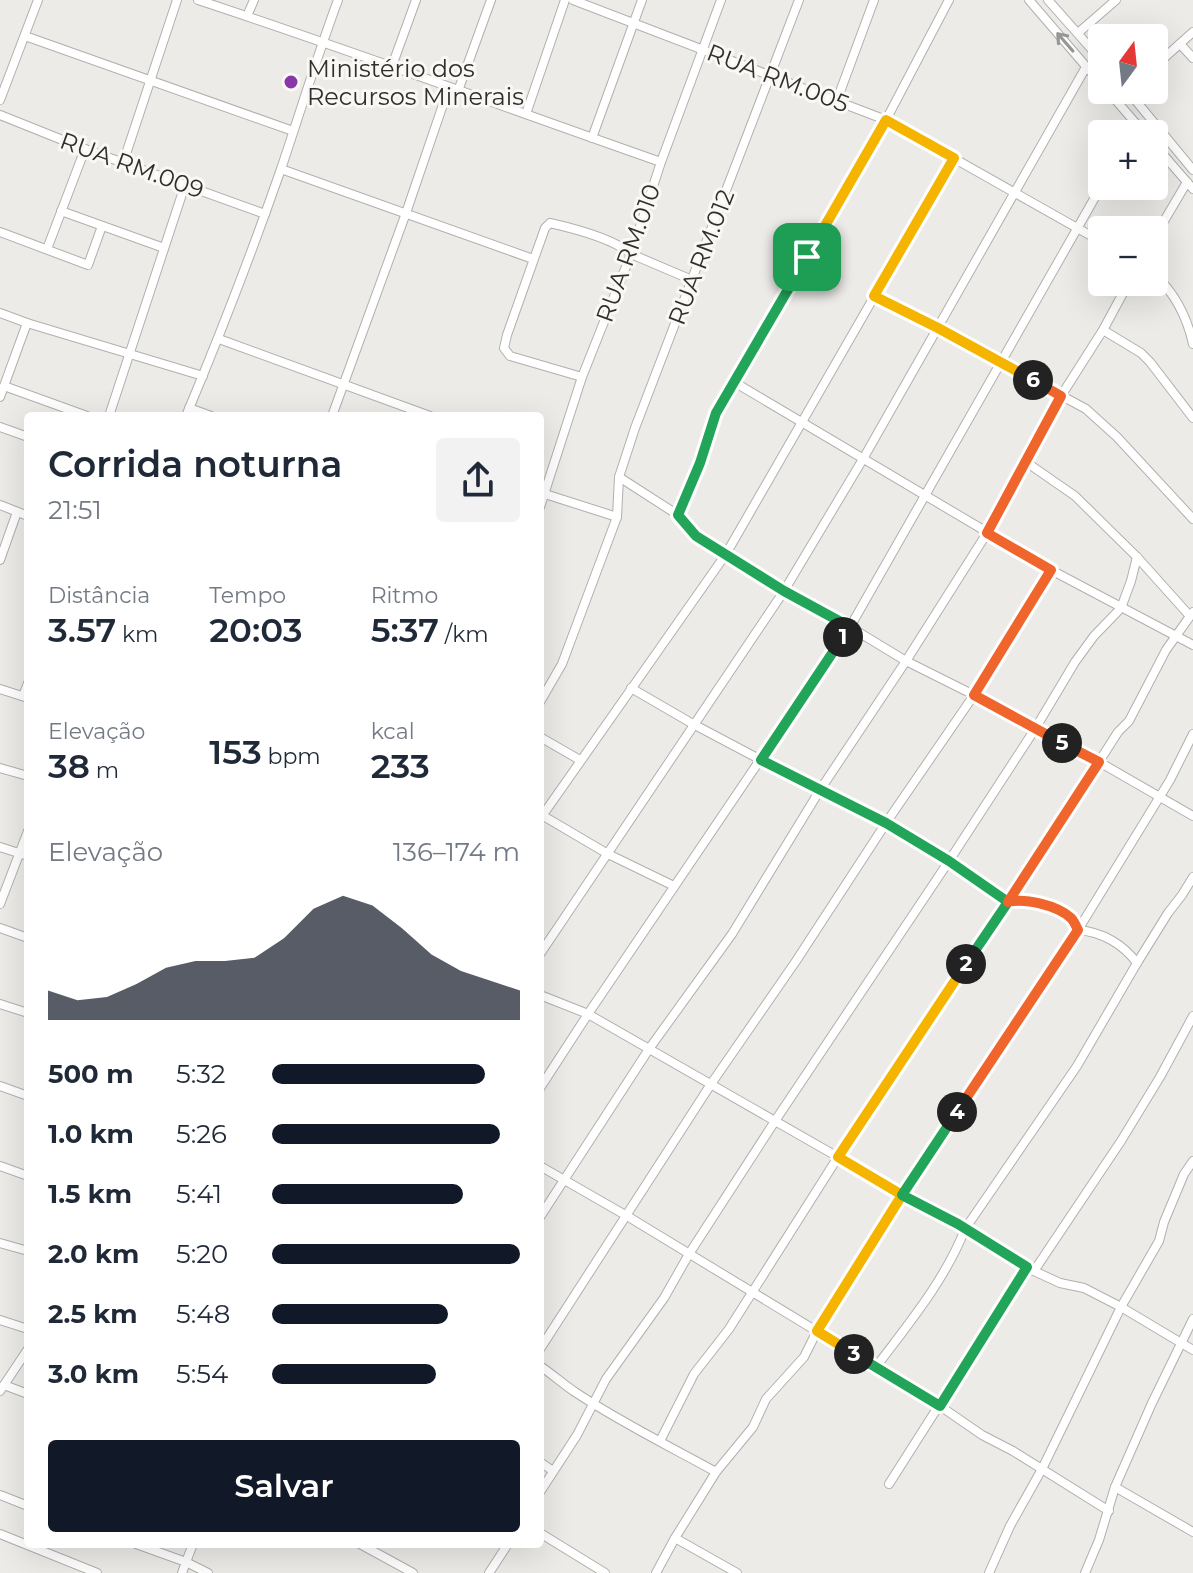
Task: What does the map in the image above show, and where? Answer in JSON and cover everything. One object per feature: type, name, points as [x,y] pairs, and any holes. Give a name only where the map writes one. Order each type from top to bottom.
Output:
[{"type":"street","points":[[0,100],[38,0]]},
{"type":"street","points":[[123,163],[177,0]]},
{"type":"street","points":[[198,0],[661,162]]},
{"type":"street","points":[[247,16],[254,0]]},
{"type":"street","points":[[188,412],[219,339],[265,214],[338,0]]},
{"type":"street","points":[[392,66],[416,0]]},
{"type":"street","points":[[333,412],[406,213],[491,0]]},
{"type":"street","points":[[526,114],[565,0]]},
{"type":"street","name":"RUA RM.005","points":[[573,0],[886,120],[1088,234]]},
{"type":"street","points":[[592,138],[642,0]]},
{"type":"street","name":"RUA RM.010","points":[[545,494],[582,377],[631,254],[701,49],[721,0]]},
{"type":"street","name":"RUA RM.012","points":[[544,695],[562,664],[617,517],[619,477],[635,428],[799,0]]},
{"type":"street","points":[[837,100],[874,0]]},
{"type":"street","points":[[678,515],[700,463],[716,413],[886,120],[949,0]]},
{"type":"street","points":[[1029,0],[1088,69]]},
{"type":"street","points":[[1048,0],[1088,45]]},
{"type":"street","points":[[1078,33],[1116,0]]},
{"type":"street","points":[[1168,55],[1193,32]]},
{"type":"street","points":[[25,36],[293,131]]},
{"type":"street","points":[[1180,44],[1193,58]]},
{"type":"street","points":[[544,948],[784,591],[863,459],[1086,67]]},
{"type":"street","points":[[1119,104],[1133,120]]},
{"type":"street","points":[[1139,104],[1193,170]]},
{"type":"street","name":"RUA RM.009","points":[[0,115],[265,214]]},
{"type":"street","points":[[47,249],[85,149]]},
{"type":"street","points":[[544,812],[726,554],[954,158]]},
{"type":"street","points":[[1168,160],[1190,185],[1168,217]]},
{"type":"street","points":[[281,169],[533,259]]},
{"type":"street","points":[[110,412],[185,185]]},
{"type":"street","points":[[544,1082],[850,627],[1093,200]]},
{"type":"street","points":[[61,211],[164,248]]},
{"type":"street","points":[[582,377],[510,356],[504,348],[533,259],[550,223],[624,247],[631,254],[692,280]]},
{"type":"street","points":[[0,232],[88,265],[102,226]]},
{"type":"street","points":[[1168,288],[1189,325],[1193,344]]},
{"type":"street","points":[[874,296],[1086,409],[1103,423],[1193,519]]},
{"type":"street","points":[[544,1211],[649,1049],[732,934],[820,790],[987,533],[1061,396],[1121,296]]},
{"type":"street","points":[[0,313],[203,376]]},
{"type":"street","points":[[0,397],[27,323]]},
{"type":"street","points":[[1103,330],[1141,353],[1193,418]]},
{"type":"street","points":[[219,339],[419,412]]},
{"type":"street","points":[[734,382],[1051,570],[1193,645]]},
{"type":"street","points":[[4,386],[66,412]]},
{"type":"street","points":[[0,427],[24,436]]},
{"type":"street","points":[[660,1441],[694,1374],[753,1293],[838,1157],[1118,732],[1129,721],[1175,636],[1191,614],[1075,496],[1026,462]]},
{"type":"street","points":[[619,477],[678,515],[696,536],[784,591],[906,661],[1099,762],[1193,816]]},
{"type":"street","points":[[545,494],[617,517]]},
{"type":"street","points":[[0,505],[24,515]]},
{"type":"street","points":[[0,560],[17,512]]},
{"type":"street","points":[[544,1486],[577,1435],[606,1379],[664,1298],[689,1254],[949,861],[1075,662],[1121,608],[1137,557]]},
{"type":"street","points":[[544,1343],[711,1084],[974,695],[1051,570]]},
{"type":"street","points":[[631,688],[693,724],[886,823],[1008,902]]},
{"type":"street","points":[[0,689],[24,697]]},
{"type":"street","points":[[656,1573],[716,1472],[753,1427],[766,1399],[804,1357],[902,1195],[1078,930],[1159,797],[1193,734]]},
{"type":"street","points":[[544,739],[580,760]]},
{"type":"street","points":[[0,768],[24,775]]},
{"type":"street","points":[[544,818],[674,886]]},
{"type":"street","points":[[0,847],[24,854],[0,904]]},
{"type":"street","points":[[876,1367],[923,1305],[955,1255],[965,1229],[1077,1066],[1137,963],[1193,877]]},
{"type":"street","points":[[1008,902],[1019,899],[1050,907],[1071,918],[1078,930]]},
{"type":"street","points":[[0,928],[24,937]]},
{"type":"street","points":[[1078,930],[1095,931],[1128,950],[1137,963]]},
{"type":"street","points":[[544,997],[588,1014],[1030,1269],[1060,1283],[1084,1288],[1193,1350]]},
{"type":"street","points":[[0,1004],[24,1012]]},
{"type":"street","points":[[889,1484],[1030,1269],[1121,1141],[1193,1016]]},
{"type":"street","points":[[0,1086],[24,1095]]},
{"type":"street","points":[[989,1573],[1121,1307],[1159,1241],[1184,1174],[1193,1161]]},
{"type":"street","points":[[0,1166],[24,1175]]},
{"type":"street","points":[[544,1168],[817,1331],[1109,1511]]},
{"type":"street","points":[[0,1243],[24,1250]]},
{"type":"street","points":[[1085,1573],[1115,1487],[1193,1319]]},
{"type":"street","points":[[0,1320],[24,1328]]},
{"type":"street","points":[[24,1355],[2,1388],[24,1393]]},
{"type":"street","points":[[544,1368],[594,1404],[716,1472]]},
{"type":"street","points":[[544,1465],[553,1471]]},
{"type":"street","points":[[1115,1487],[1193,1532]]},
{"type":"street","points":[[0,1495],[24,1504]]},
{"type":"street","points":[[0,1534],[24,1544]]},
{"type":"street","points":[[544,1535],[605,1573]]},
{"type":"street","points":[[675,1538],[737,1573]]},
{"type":"street","points":[[35,1548],[97,1573]]},
{"type":"street","points":[[147,1548],[208,1573]]},
{"type":"street","points":[[182,1573],[191,1548]]},
{"type":"street","points":[[365,1548],[394,1569],[413,1573]]},
{"type":"street","points":[[489,1573],[505,1548]]},
{"type":"place","name":"Ministério dos Recursos Minerais","points":[[291,82]]},
{"type":"route","points":[[807,257],[716,413],[700,463],[678,515],[696,536],[784,591],[850,627],[761,760],[886,823],[1008,902],[838,1157],[902,1195],[817,1331],[940,1406],[1027,1267],[958,1224],[902,1195],[1078,930],[1071,918],[1050,907],[1019,899],[1008,902],[1099,762],[974,695],[1051,570],[987,533],[1061,396],[874,296],[954,158],[886,120],[807,257]]}]
